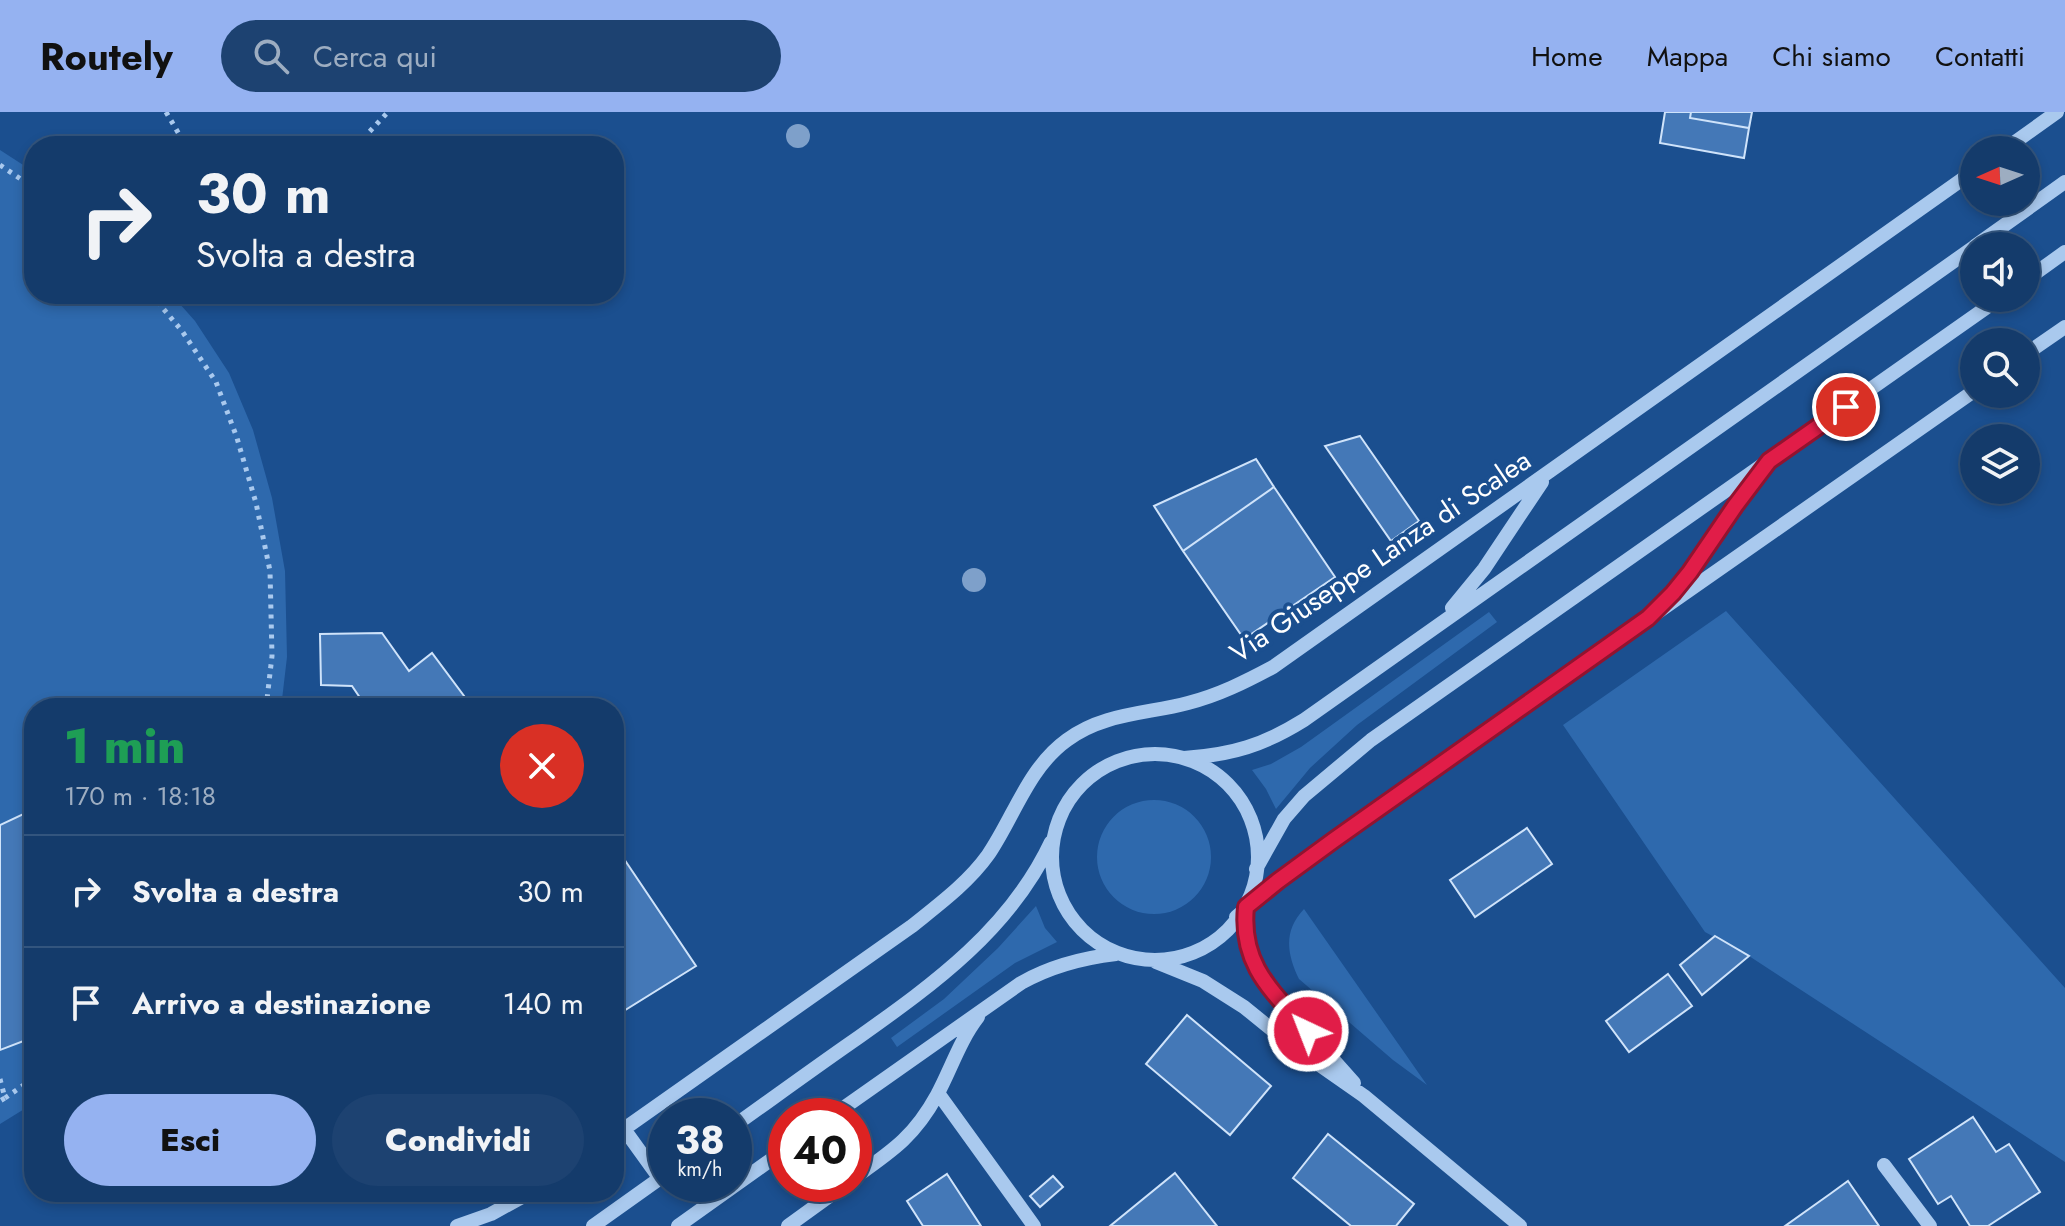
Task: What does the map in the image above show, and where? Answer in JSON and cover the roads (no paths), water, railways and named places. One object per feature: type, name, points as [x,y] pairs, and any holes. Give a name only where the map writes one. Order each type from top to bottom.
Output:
[{"type":"street","points":[[2024,136],[2057,112]]},
{"type":"street","name":"Via Giuseppe Lanza di Scalea","points":[[624,1128],[912,926],[940,903],[985,859],[1040,765],[1078,732],[1104,720],[1189,703],[1224,691],[1273,667],[1960,181]]},
{"type":"street","name":"Via Giuseppe Lanza di Scalea","points":[[1994,232],[2065,182]]},
{"type":"street","points":[[2040,270],[2065,252]]},
{"type":"street","name":"Via Giuseppe Lanza di Scalea","points":[[1184,758],[1223,755],[1287,731],[1960,256]]},
{"type":"street","points":[[1364,1096],[1259,976],[1246,940],[1244,907],[1256,869],[1284,819],[1304,796],[1344,761],[1395,723],[1980,312]]},
{"type":"street","points":[[2040,344],[2065,327]]},
{"type":"street","points":[[1149,960],[1174,958],[1206,946],[1244,907],[1345,832],[1960,401]]},
{"type":"street","name":"Via Giuseppe Lanza di Scalea","points":[[1417,639],[1448,613],[1466,592],[1545,479],[1569,458]]},
{"type":"street","points":[[1648,618],[1690,572],[1769,461]]},
{"type":"street","points":[[752,1113],[904,1005],[971,951],[1018,897],[1040,863],[1077,792],[1088,779],[1116,762],[1147,755],[1168,755],[1184,758],[1218,774],[1246,804],[1255,828],[1256,869]]},
{"type":"street","points":[[1055,831],[1054,879],[1067,912],[1096,944],[1116,954],[1176,969],[1221,991],[1364,1096],[1520,1226]]},
{"type":"street","points":[[857,1098],[1021,983],[1045,970],[1116,954]]},
{"type":"street","points":[[872,1165],[907,1139],[938,1093],[973,1023],[990,1004]]},
{"type":"street","points":[[938,1093],[1034,1226]]},
{"type":"street","points":[[624,1137],[648,1161]]},
{"type":"street","points":[[678,1226],[768,1162]]},
{"type":"street","points":[[1884,1165],[1930,1226]]},
{"type":"street","points":[[593,1226],[648,1187]]},
{"type":"street","points":[[457,1226],[491,1214],[513,1202]]},
{"type":"street","points":[[788,1226],[821,1202]]}]
